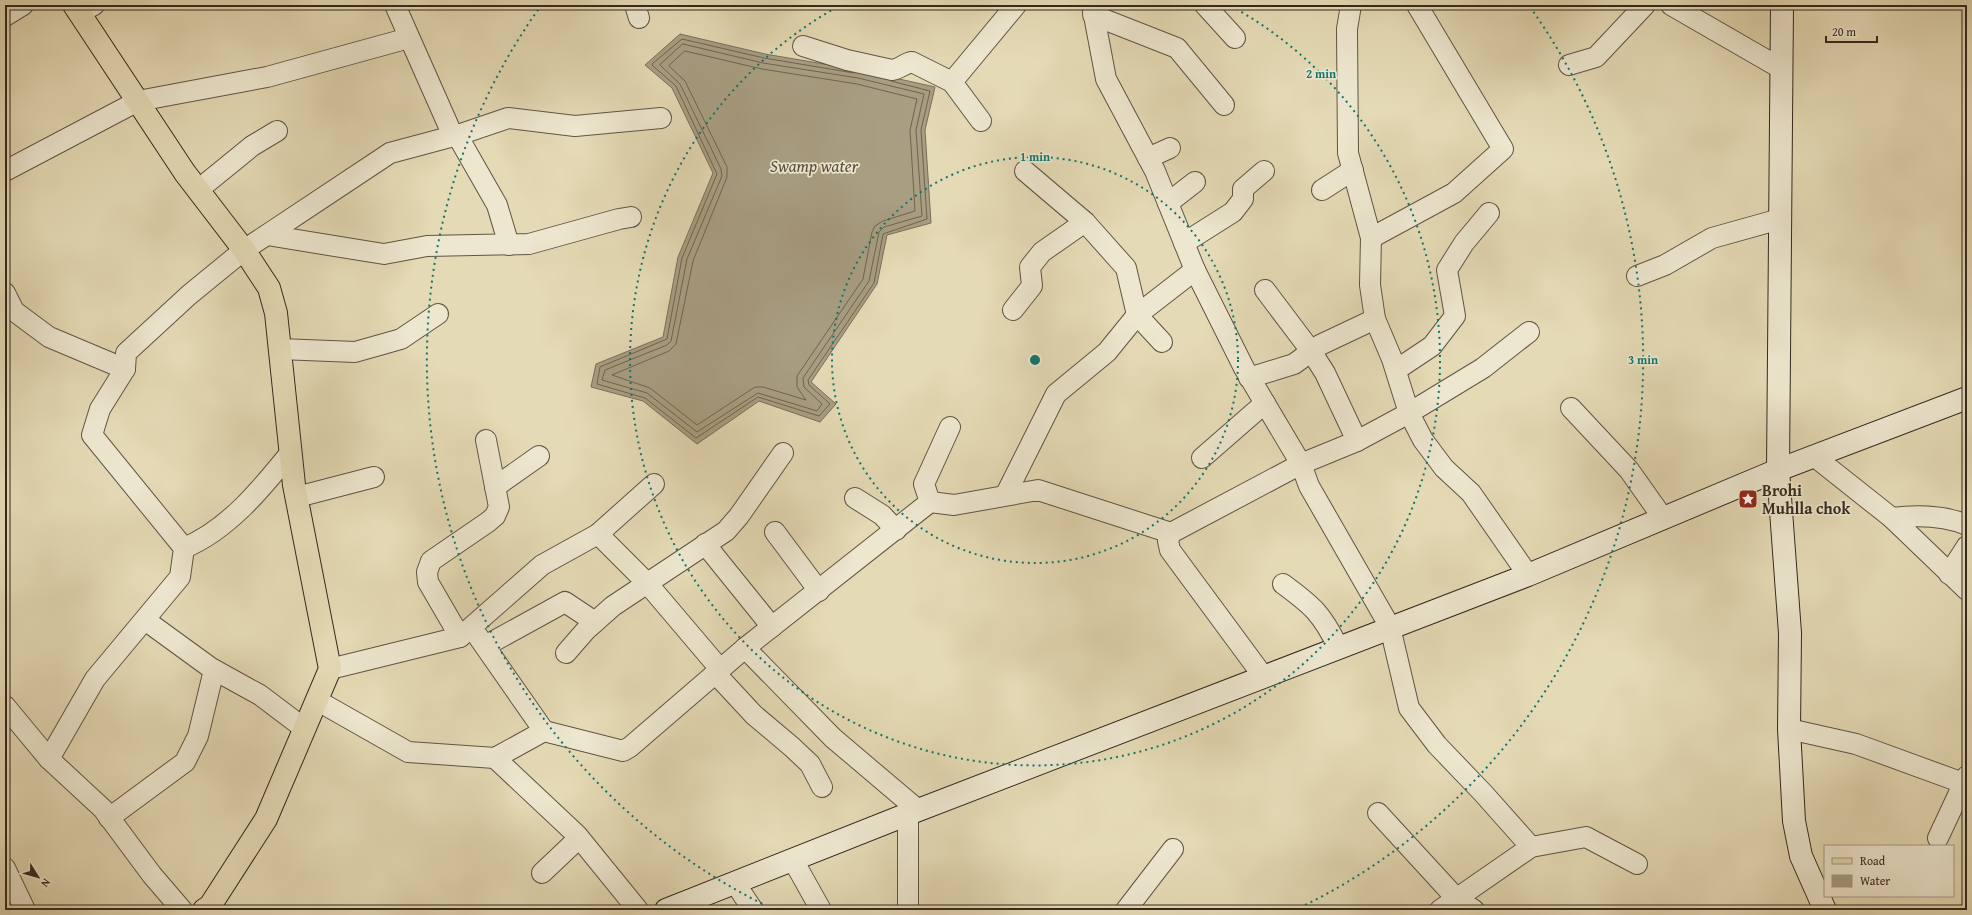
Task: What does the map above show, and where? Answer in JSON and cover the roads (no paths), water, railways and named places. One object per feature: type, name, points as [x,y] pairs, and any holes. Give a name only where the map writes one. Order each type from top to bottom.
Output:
[{"type":"main road","points":[[1782,5],[1778,470],[1790,633],[1789,730],[1794,821],[1801,856],[1825,910]]},
{"type":"main road","points":[[82,8],[138,101],[198,190],[244,250],[269,288],[276,313],[296,497],[330,669],[318,701],[266,819],[210,909]]},
{"type":"main road","points":[[666,910],[913,812],[1528,575],[1778,470],[1815,458],[1967,398]]},
{"type":"street","points":[[5,16],[23,5]]},
{"type":"street","points":[[395,5],[455,136],[497,205],[510,245]]},
{"type":"street","points":[[1205,5],[1235,38]]},
{"type":"street","points":[[1351,5],[1348,29],[1347,66],[1348,154],[1371,238],[1370,285],[1374,319],[1396,370],[1409,413],[1423,440],[1444,468],[1471,493],[1528,575]]},
{"type":"street","points":[[1371,238],[1454,193],[1503,149],[1417,5]]},
{"type":"street","points":[[1569,65],[1596,57],[1645,5]]},
{"type":"street","points":[[1671,5],[1782,69]]},
{"type":"street","points":[[952,82],[1012,6]]},
{"type":"street","points":[[1092,10],[1177,48],[1224,106]]},
{"type":"street","points":[[1092,10],[1106,79],[1148,158],[1195,270],[1250,378],[1301,464],[1309,486],[1390,627],[1409,708],[1437,745],[1483,793],[1531,847]]},
{"type":"street","points":[[5,171],[138,101],[267,77],[409,38]]},
{"type":"street","points":[[803,46],[846,60],[892,70],[898,69],[907,62],[912,62],[952,82],[981,121]]},
{"type":"street","points":[[49,759],[95,680],[180,577],[184,548],[92,435],[100,409],[125,369],[126,354],[189,296],[244,250],[390,153],[455,136],[508,118],[575,126],[661,118]]},
{"type":"street","points":[[198,190],[252,146],[277,131]]},
{"type":"street","points":[[1148,158],[1170,148]]},
{"type":"street","points":[[1184,242],[1234,212],[1243,198],[1243,189],[1264,170]]},
{"type":"street","points":[[1322,190],[1353,170]]},
{"type":"street","points":[[1025,171],[1085,222],[1126,268],[1137,315],[1162,342]]},
{"type":"street","points":[[1168,203],[1195,182]]},
{"type":"street","points":[[1396,370],[1432,346],[1455,316],[1447,270],[1464,243],[1489,213]]},
{"type":"street","points":[[267,234],[384,254],[427,246],[529,244],[618,219],[631,217]]},
{"type":"street","points":[[1637,276],[1665,265],[1712,238],[1780,219]]},
{"type":"street","points":[[1013,310],[1032,286],[1033,280],[1030,267],[1042,252],[1085,222]]},
{"type":"street","points":[[1006,494],[1056,394],[1107,352],[1137,315],[1195,270]]},
{"type":"street","points":[[1265,290],[1311,351],[1325,373],[1357,441]]},
{"type":"street","points":[[5,293],[14,311],[49,337],[125,369]]},
{"type":"street","points":[[280,349],[355,352],[401,339],[438,314]]},
{"type":"street","points":[[1250,378],[1294,364],[1320,345],[1374,319]]},
{"type":"street","points":[[1263,676],[1170,550],[1168,541],[1171,533],[1301,464],[1357,441],[1409,413],[1483,368],[1529,332]]},
{"type":"street","points":[[1202,458],[1265,403]]},
{"type":"street","points":[[1571,408],[1630,470],[1663,518]]},
{"type":"street","points":[[930,502],[924,484],[950,427]]},
{"type":"street","points":[[486,440],[499,507],[495,516],[431,561],[427,572],[428,582],[466,632],[485,646],[544,731],[623,751],[630,747],[745,648],[930,502],[954,505],[1006,494],[1038,490],[1171,533]]},
{"type":"street","points":[[184,548],[198,542],[233,516],[260,491],[291,452]]},
{"type":"street","points":[[566,653],[595,622],[613,606],[726,531],[783,453]]},
{"type":"street","points":[[495,487],[539,456]]},
{"type":"street","points":[[1815,458],[1892,518],[1956,585]]},
{"type":"street","points":[[296,497],[374,477]]},
{"type":"street","points":[[330,669],[466,632],[542,565],[598,534],[654,484]]},
{"type":"street","points":[[855,498],[882,514],[896,530]]},
{"type":"street","points":[[1892,518],[1919,515],[1956,520],[1967,525]]},
{"type":"street","points":[[775,532],[819,590]]},
{"type":"street","points":[[598,534],[647,583],[754,715],[810,764],[822,787]]},
{"type":"street","points":[[705,544],[772,627]]},
{"type":"street","points":[[1956,585],[1967,546]]},
{"type":"street","points":[[1284,584],[1313,606],[1327,625],[1338,647]]},
{"type":"street","points":[[485,646],[565,602],[595,622]]},
{"type":"street","points":[[145,620],[214,670],[260,695],[305,729]]},
{"type":"street","points":[[745,648],[833,738],[913,812],[908,910]]},
{"type":"street","points":[[109,818],[185,762],[198,736],[214,670]]},
{"type":"street","points":[[318,701],[408,752],[495,758],[544,731]]},
{"type":"street","points":[[5,706],[49,759],[109,818],[152,875],[182,910]]},
{"type":"street","points":[[1789,730],[1856,744],[1965,779],[1938,838]]},
{"type":"street","points":[[495,758],[580,838],[638,910]]},
{"type":"street","points":[[1378,813],[1456,898],[1474,910]]},
{"type":"street","points":[[1440,910],[1531,847],[1586,837],[1637,864]]},
{"type":"street","points":[[542,873],[580,838]]},
{"type":"street","points":[[1126,910],[1173,848]]},
{"type":"street","points":[[793,860],[821,910]]},
{"type":"street","points":[[5,868],[25,910]]},
{"type":"street","points":[[735,883],[753,910]]},
{"type":"water","name":"Swamp water","points":[[680,34],[765,54],[859,70],[935,87],[925,130],[931,223],[887,235],[877,284],[811,382],[836,404],[820,422],[759,401],[697,444],[643,401],[591,387],[596,364],[663,337],[678,257],[713,173],[672,88],[645,65]]},
{"type":"place","name":"Brohi Muhlla chok","points":[[1748,499]]}]
